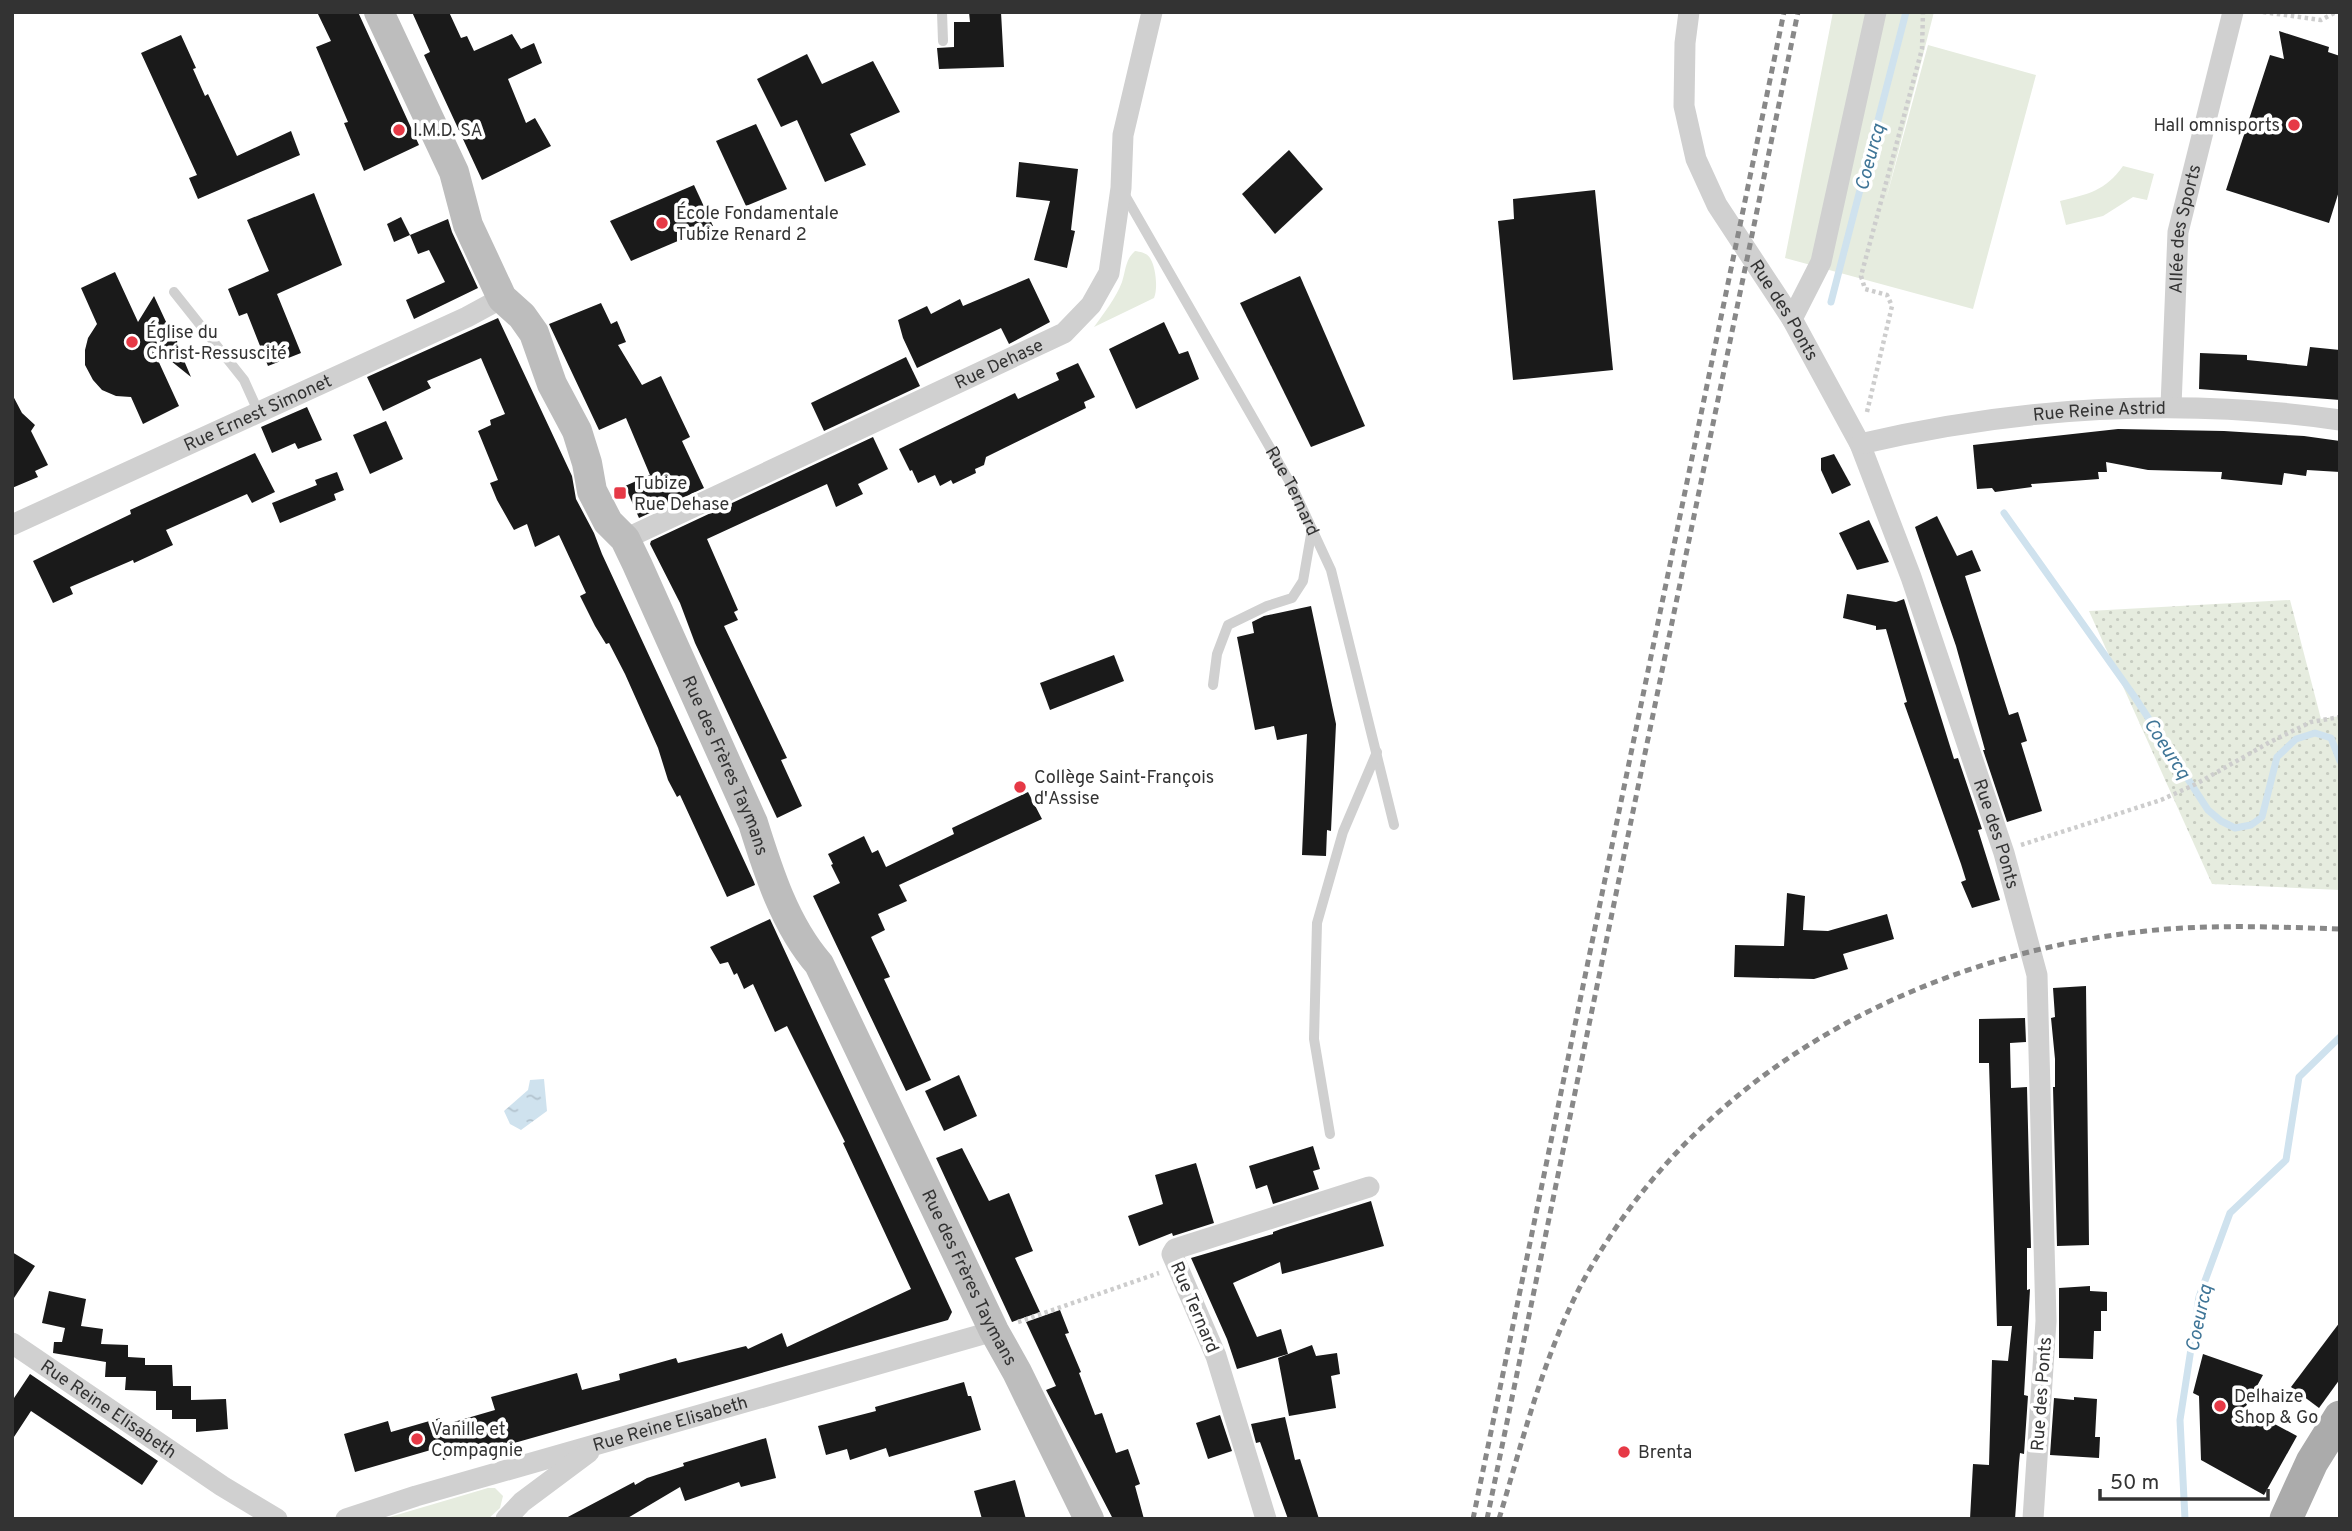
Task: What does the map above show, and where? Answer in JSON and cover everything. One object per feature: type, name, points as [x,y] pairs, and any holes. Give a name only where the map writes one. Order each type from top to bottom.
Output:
[{"type":"main road","points":[[2289,1512],[2312,1462],[2340,1417]]},
{"type":"main road","points":[[2289,1512],[2340,1446]]},
{"type":"street","name":"Rue des Frères Taymans","points":[[379,12],[454,172],[468,225],[502,298],[522,316],[534,333],[552,384],[577,431],[593,491],[608,522],[625,539],[753,822],[767,866],[794,927],[804,946],[820,964],[994,1331],[1089,1519]]},
{"type":"street","name":"Rue Dehase","points":[[625,539],[1064,333],[1091,305],[1109,273],[1121,188],[1123,135],[1153,12]]},
{"type":"street","name":"Rue des Ponts","points":[[1689,12],[1685,43],[1684,107],[1696,159],[1717,205],[1792,319],[1860,444],[1911,578],[2004,853],[2037,975],[2046,1321],[2033,1519]]},
{"type":"street","points":[[1792,319],[1821,262],[1876,12]]},
{"type":"street","name":"Allée des Sports","points":[[2171,406],[2178,232],[2234,12]]},
{"type":"street","name":"Rue Ernest Simonet","points":[[12,525],[467,317],[502,298]]},
{"type":"street","name":"Rue Reine Astrid","points":[[1860,444],[1971,424],[2108,408],[2171,406],[2340,420]]},
{"type":"street","name":"Rue Ternard","points":[[1266,1519],[1216,1356],[1172,1254],[1175,1250],[1369,1187]]},
{"type":"street","name":"Rue Reine Elisabeth","points":[[346,1519],[416,1496],[994,1331]]},
{"type":"street","name":"Rue Reine Elisabeth","points":[[12,1343],[222,1486],[276,1519]]},
{"type":"street","points":[[506,1519],[522,1502],[599,1444]]},
{"type":"lane","points":[[942,12],[943,41]]},
{"type":"lane","name":"Rue Ternard","points":[[1121,188],[1279,463],[1331,570],[1394,825]]},
{"type":"lane","points":[[174,292],[244,380],[258,411]]},
{"type":"lane","points":[[1213,685],[1217,653],[1228,625],[1267,606],[1293,598],[1303,581],[1312,529]]},
{"type":"lane","points":[[1330,1134],[1314,1039],[1317,923],[1343,832],[1377,752]]},
{"type":"path","points":[[1849,421],[1867,413],[1892,306],[1887,295],[1865,289],[1861,276],[1922,48],[1923,12]]},
{"type":"path","points":[[2263,12],[2322,20],[2336,12]]},
{"type":"path","points":[[2004,853],[2018,846],[2180,793],[2311,722],[2340,717]]},
{"type":"path","points":[[994,1331],[1176,1267]]},
{"type":"shaded area","points":[[1833,12],[1934,12],[1885,203],[1928,45],[2036,75],[1973,309],[1785,258]]},
{"type":"shaded area","points":[[2123,166],[2154,174],[2147,200],[2133,197],[2103,216],[2066,225],[2060,201],[2096,190],[2110,181]]},
{"type":"shaded area","points":[[1135,251],[1147,255],[1152,262],[1156,284],[1154,298],[1094,327],[1116,294]]},
{"type":"shaded area","points":[[2290,600],[2321,719],[2340,716],[2340,890],[2212,884],[2089,611]]},
{"type":"shaded area","points":[[495,1488],[503,1496],[500,1508],[488,1519],[383,1519]]},
{"type":"water","points":[[544,1079],[547,1111],[521,1130],[510,1124],[504,1111],[528,1090],[530,1080]]},
{"type":"building","points":[[317,12],[358,12],[419,145],[364,171],[344,123],[348,122],[316,47],[331,41]]},
{"type":"building","points":[[412,12],[449,12],[461,38],[467,36],[474,51],[512,34],[521,49],[534,43],[542,63],[508,79],[526,123],[535,118],[551,146],[482,180],[424,55],[430,52]]},
{"type":"building","points":[[969,12],[1001,12],[1004,67],[939,69],[937,48],[954,47],[954,22],[970,22]]},
{"type":"building","name":"Hall omnisports","points":[[2279,31],[2329,47],[2328,52],[2340,56],[2340,188],[2329,223],[2226,190],[2270,55],[2284,59]]},
{"type":"building","points":[[181,35],[205,96],[208,94],[237,156],[291,131],[300,155],[198,199],[189,178],[197,175],[141,53]]},
{"type":"building","points":[[807,54],[822,84],[873,61],[900,112],[850,134],[866,165],[825,182],[797,120],[781,127],[757,79]]},
{"type":"building","points":[[756,124],[787,189],[746,206],[716,141]]},
{"type":"building","points":[[1289,150],[1323,189],[1275,234],[1242,194]]},
{"type":"building","points":[[1019,162],[1078,169],[1071,230],[1075,231],[1067,268],[1034,260],[1050,201],[1016,197]]},
{"type":"building","name":"École Fondamentale Tubize Renard 2","points":[[694,185],[713,226],[631,261],[610,221]]},
{"type":"building","points":[[1595,190],[1613,370],[1513,380],[1498,221],[1514,219],[1513,199]]},
{"type":"building","points":[[314,193],[342,265],[277,294],[301,353],[268,366],[247,313],[239,316],[228,289],[269,271],[247,220]]},
{"type":"building","points":[[401,217],[410,235],[394,242],[387,224]]},
{"type":"building","points":[[448,219],[478,288],[414,319],[406,300],[445,282],[429,250],[418,254],[410,235]]},
{"type":"building","name":"Église du Christ-Ressuscité","points":[[115,272],[138,322],[154,296],[167,324],[178,333],[177,344],[191,377],[151,345],[179,406],[143,424],[131,397],[116,396],[102,390],[85,365],[88,338],[97,324],[81,288]]},
{"type":"building","points":[[1300,276],[1365,426],[1311,447],[1240,303]]},
{"type":"building","points":[[1029,278],[1050,322],[1009,344],[1001,328],[917,368],[898,320],[927,306],[931,314],[960,299],[963,306]]},
{"type":"building","points":[[601,303],[611,324],[617,321],[626,342],[618,345],[642,385],[661,376],[690,437],[682,441],[704,488],[639,518],[625,486],[650,475],[626,418],[599,430],[549,324]]},
{"type":"building","points":[[498,318],[572,476],[576,499],[754,882],[755,885],[727,897],[680,795],[677,797],[668,780],[658,748],[625,674],[580,596],[586,593],[559,535],[535,547],[527,524],[514,530],[497,500],[490,483],[498,480],[478,431],[491,425],[490,420],[505,414],[481,358],[427,381],[431,388],[383,411],[367,377]]},
{"type":"building","points":[[1164,322],[1179,354],[1188,351],[1199,379],[1136,409],[1109,349]]},
{"type":"building","points":[[2310,347],[2340,350],[2340,400],[2199,389],[2200,353],[2247,355],[2247,360],[2307,366]]},
{"type":"building","points":[[906,357],[920,386],[824,431],[811,403]]},
{"type":"building","points":[[1078,363],[1095,397],[1084,402],[1086,408],[986,457],[984,465],[975,469],[976,473],[953,484],[951,480],[940,486],[935,475],[918,483],[899,449],[1015,393],[1018,399],[1059,380],[1056,373]]},
{"type":"building","points":[[12,394],[22,413],[35,425],[31,431],[48,465],[35,471],[38,477],[12,488]]},
{"type":"building","points":[[307,407],[322,440],[298,449],[295,443],[272,453],[261,427]]},
{"type":"building","points":[[386,421],[403,459],[370,474],[353,435]]},
{"type":"building","points":[[2118,429],[2224,431],[2340,441],[2340,472],[2307,470],[2306,476],[2284,473],[2282,485],[2221,479],[2222,472],[2148,470],[2106,462],[2107,472],[2098,472],[2099,479],[2031,484],[2032,487],[1995,492],[1992,488],[1977,489],[1973,445]]},
{"type":"building","points":[[873,437],[888,469],[858,484],[863,494],[836,507],[827,484],[707,539],[738,610],[734,612],[738,620],[724,626],[787,758],[781,760],[802,806],[777,818],[695,643],[680,603],[650,544],[651,541]]},
{"type":"building","points":[[255,453],[275,492],[252,503],[247,494],[166,530],[173,545],[70,587],[73,594],[53,603],[33,561],[131,514],[130,510]]},
{"type":"building","points":[[1834,454],[1851,485],[1832,494],[1821,470],[1821,458]]},
{"type":"building","points":[[337,472],[344,490],[334,494],[336,500],[280,523],[272,503],[317,485],[315,480]]},
{"type":"building","points":[[1937,516],[1957,556],[1972,550],[1981,571],[1965,576],[2009,715],[2018,712],[2027,741],[2021,743],[2042,811],[2007,822],[1983,750],[1956,646],[1915,527]]},
{"type":"building","points":[[1869,520],[1889,562],[1857,570],[1839,533]]},
{"type":"building","points":[[1847,594],[1896,602],[1904,599],[1954,759],[1958,758],[1982,829],[1978,830],[2000,900],[1972,908],[1961,882],[1966,880],[1961,864],[1904,703],[1907,702],[1886,629],[1876,630],[1876,626],[1843,618]]},
{"type":"building","points":[[1311,606],[1336,724],[1331,831],[1327,830],[1326,856],[1302,855],[1307,734],[1277,740],[1274,726],[1255,730],[1237,637],[1254,633],[1252,622],[1264,616]]},
{"type":"building","points":[[1114,655],[1124,681],[1050,710],[1040,683]]},
{"type":"building","points":[[1028,792],[1042,819],[899,885],[907,901],[878,914],[885,930],[871,937],[890,977],[884,979],[931,1080],[906,1091],[813,896],[840,883],[828,854],[864,836],[872,853],[878,850],[886,867],[954,834],[952,828]]},
{"type":"building","points":[[1787,893],[1805,896],[1803,930],[1828,931],[1887,914],[1894,939],[1843,954],[1848,969],[1814,979],[1734,977],[1735,945],[1784,946]]},
{"type":"building","points":[[770,919],[952,1312],[948,1320],[504,1446],[503,1442],[443,1460],[441,1447],[355,1472],[344,1434],[388,1421],[391,1432],[440,1418],[440,1426],[495,1410],[491,1397],[577,1373],[582,1390],[620,1380],[619,1374],[676,1358],[678,1363],[746,1346],[748,1349],[782,1333],[787,1347],[911,1289],[843,1143],[845,1142],[787,1026],[775,1032],[753,984],[744,989],[737,973],[734,975],[728,962],[720,964],[710,947]]},
{"type":"building","points":[[2086,986],[2089,1245],[2057,1246],[2053,1087],[2055,1059],[2051,1018],[2055,1017],[2053,988]]},
{"type":"building","points":[[2025,1018],[2026,1042],[2010,1043],[2011,1088],[2027,1087],[2031,1248],[2027,1248],[2027,1290],[2030,1289],[2024,1395],[2028,1396],[2024,1454],[2020,1453],[2015,1519],[1970,1519],[1973,1464],[1989,1465],[1992,1360],[2008,1361],[2012,1326],[1997,1326],[1989,1063],[1979,1063],[1979,1019]]},
{"type":"building","points":[[959,1075],[977,1116],[944,1131],[925,1091]]},
{"type":"building","points":[[1313,1146],[1320,1169],[1313,1171],[1319,1189],[1273,1204],[1267,1185],[1256,1189],[1249,1166]]},
{"type":"building","points":[[962,1148],[989,1201],[1009,1193],[1033,1251],[1015,1258],[1040,1312],[1012,1322],[936,1158]]},
{"type":"building","points":[[1196,1163],[1214,1223],[1173,1236],[1172,1233],[1139,1246],[1128,1216],[1163,1204],[1155,1175]]},
{"type":"building","points":[[1371,1201],[1384,1246],[1282,1274],[1280,1262],[1233,1283],[1257,1337],[1281,1329],[1288,1354],[1237,1369],[1227,1339],[1191,1258]]},
{"type":"building","points":[[12,1252],[35,1266],[12,1301]]},
{"type":"building","points":[[2090,1286],[2090,1291],[2107,1292],[2107,1311],[2101,1311],[2101,1331],[2094,1331],[2093,1359],[2059,1358],[2059,1288]]},
{"type":"building","points":[[49,1291],[86,1299],[81,1326],[103,1329],[101,1344],[128,1345],[128,1357],[145,1358],[145,1365],[172,1365],[173,1386],[191,1386],[191,1400],[226,1399],[228,1429],[196,1432],[196,1419],[172,1419],[172,1410],[156,1410],[156,1391],[125,1390],[126,1377],[105,1377],[106,1362],[53,1353],[54,1342],[62,1342],[65,1328],[42,1323]]},
{"type":"building","points":[[1060,1310],[1069,1333],[1065,1334],[1095,1415],[1102,1413],[1116,1453],[1128,1449],[1140,1484],[1135,1486],[1144,1519],[1113,1519],[1046,1390],[1056,1386],[1026,1322]]},
{"type":"building","points":[[2340,1322],[2340,1379],[2319,1408],[2291,1387]]},
{"type":"building","points":[[1312,1345],[1316,1356],[1337,1353],[1340,1374],[1331,1376],[1336,1408],[1289,1416],[1278,1358]]},
{"type":"building","points":[[2203,1354],[2263,1375],[2245,1408],[2297,1436],[2264,1495],[2201,1460],[2199,1396],[2193,1393]]},
{"type":"building","points":[[30,1374],[158,1461],[142,1485],[31,1411],[12,1440],[12,1401]]},
{"type":"building","points":[[964,1382],[981,1430],[889,1457],[886,1448],[850,1460],[847,1449],[826,1455],[818,1426],[876,1411],[875,1407]]},
{"type":"building","points":[[2074,1397],[2097,1399],[2095,1437],[2100,1437],[2099,1458],[2050,1455],[2054,1398],[2074,1400]]},
{"type":"building","points":[[1220,1415],[1232,1451],[1208,1459],[1196,1423]]},
{"type":"building","points":[[1285,1417],[1295,1460],[1300,1459],[1319,1519],[1288,1519],[1260,1442],[1256,1443],[1251,1424]]},
{"type":"building","points":[[766,1438],[776,1478],[741,1487],[739,1482],[685,1501],[680,1487],[626,1519],[564,1519],[634,1482],[635,1485],[647,1478],[684,1466],[683,1463]]},
{"type":"building","points":[[1015,1480],[1026,1519],[982,1519],[974,1491]]},
{"type":"waterway","name":"Coeurcq","points":[[1831,302],[1906,12]]},
{"type":"waterway","name":"Coeurcq","points":[[2004,513],[2134,696],[2208,810],[2221,821],[2235,828],[2251,825],[2262,817],[2277,757],[2296,739],[2315,733],[2331,738],[2340,761]]},
{"type":"waterway","name":"Coeurcq","points":[[2185,1519],[2180,1420],[2199,1297],[2230,1213],[2286,1160],[2299,1077],[2340,1037]]},
{"type":"railway","points":[[1473,1519],[1784,12]]},
{"type":"railway","points":[[1487,1519],[1798,12]]},
{"type":"railway","points":[[1499,1519],[1550,1355],[1577,1292],[1594,1262],[1642,1192],[1698,1131],[1761,1077],[1830,1032],[1904,995],[1982,965],[2063,944],[2146,931],[2194,927],[2340,929]]},
{"type":"place","name":"Hall omnisports","points":[[2294,125]]},
{"type":"place","name":"I.M.D. SA","points":[[399,130]]},
{"type":"place","name":"École Fondamentale Tubize Renard 2","points":[[662,223]]},
{"type":"place","name":"Église du Christ-Ressuscité","points":[[132,342]]},
{"type":"place","name":"Tubize Rue Dehase","points":[[620,493]]},
{"type":"place","name":"Collège Saint-François d'Assise","points":[[1020,787]]},
{"type":"place","name":"Delhaize Shop & Go","points":[[2220,1406]]},
{"type":"place","name":"Vanille et Compagnie","points":[[417,1439]]},
{"type":"place","name":"Brenta","points":[[1624,1452]]}]
